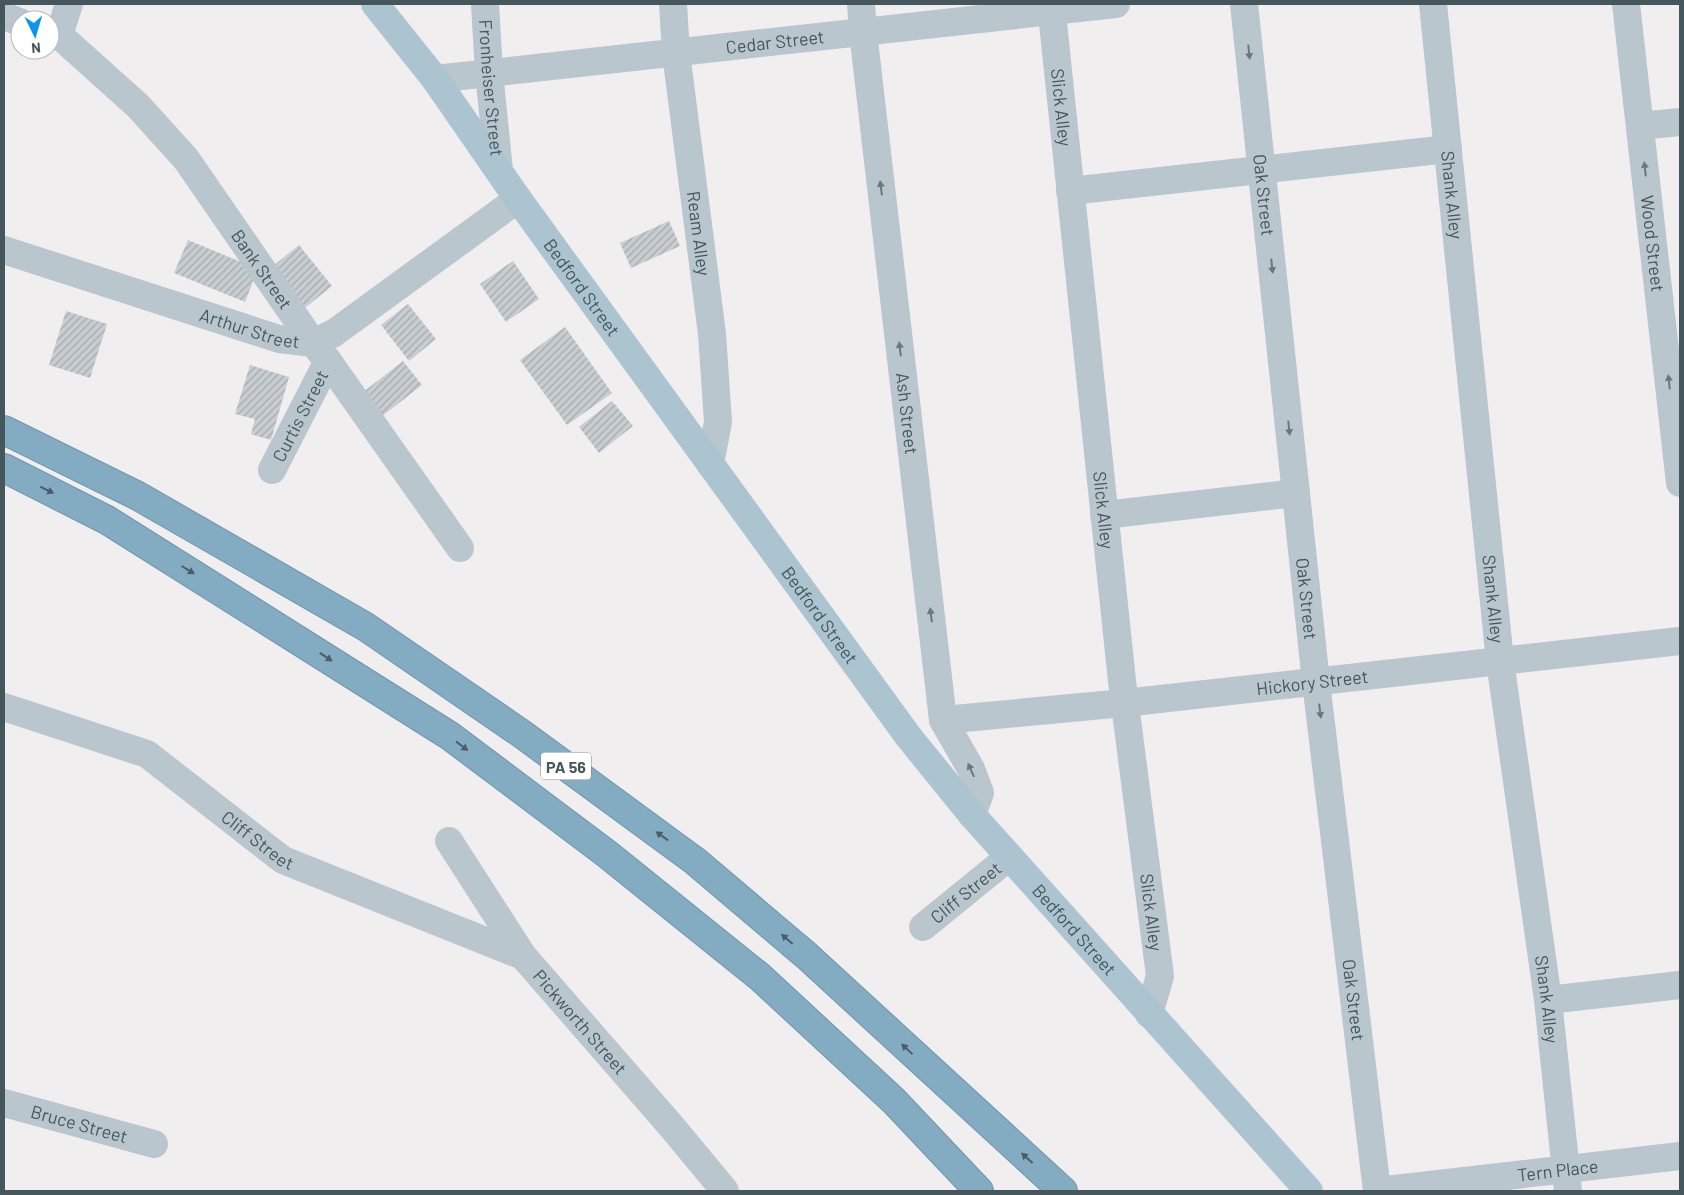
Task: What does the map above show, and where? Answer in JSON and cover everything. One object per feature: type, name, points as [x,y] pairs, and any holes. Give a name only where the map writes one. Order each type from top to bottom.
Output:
[{"type":"highway","name":"PA 56","points":[[4,430],[138,496],[357,622],[522,734],[695,860],[807,956],[1063,1191]]},
{"type":"highway","name":"PA 56","points":[[4,468],[108,520],[450,736],[608,854],[760,977],[894,1101],[979,1191]]},
{"type":"main road","name":"Bedford Street","points":[[375,4],[435,79],[518,199],[908,736],[1009,857],[1309,1191]]},
{"type":"street","points":[[60,22],[69,4]]},
{"type":"street","name":"Fronheiser Street","points":[[484,4],[499,170]]},
{"type":"street","name":"Ream Alley","points":[[673,4],[676,53],[712,334],[718,422],[710,464]]},
{"type":"street","name":"Ash Street","points":[[861,4],[943,720],[971,769],[980,793],[972,815]]},
{"type":"street","name":"Cedar Street","points":[[435,79],[863,32],[1051,7],[1116,4]]},
{"type":"street","name":"Oak Street","points":[[1244,4],[1316,682],[1377,1191]]},
{"type":"street","name":"Shank Alley","points":[[1433,4],[1500,661],[1548,1000],[1567,1181]]},
{"type":"street","name":"Wood Street","points":[[1626,4],[1679,456],[1680,483]]},
{"type":"street","name":"Slick Alley","points":[[1051,7],[1124,703],[1142,824],[1160,976],[1149,1014]]},
{"type":"street","name":"Bank Street","points":[[60,39],[138,106],[186,159],[320,352],[460,548]]},
{"type":"street","points":[[1640,126],[1680,122]]},
{"type":"street","points":[[1070,191],[1448,149]]},
{"type":"street","name":"Arthur Street","points":[[4,250],[320,352],[334,333],[518,199]]},
{"type":"street","name":"Curtis Street","points":[[272,470],[320,352]]},
{"type":"street","points":[[1104,515],[1296,493]]},
{"type":"street","name":"Hickory Street","points":[[943,720],[1124,703],[1680,641]]},
{"type":"street","name":"Cliff Street","points":[[4,707],[147,754],[283,860],[523,956]]},
{"type":"street","name":"Pickworth Street","points":[[449,841],[523,956],[672,1127],[725,1191]]},
{"type":"street","name":"Cliff Street","points":[[923,927],[1009,857]]},
{"type":"street","points":[[1548,1000],[1680,985]]},
{"type":"street","name":"Bruce Street","points":[[4,1102],[154,1144]]},
{"type":"street","name":"Tern Place","points":[[1377,1191],[1567,1181],[1680,1156]]},
{"type":"building","points":[[669,221],[680,246],[631,268],[620,243]]},
{"type":"building","points":[[188,240],[258,269],[245,302],[174,273]]},
{"type":"building","points":[[299,245],[332,286],[301,311],[268,270]]},
{"type":"building","points":[[513,261],[539,299],[506,322],[480,284]]},
{"type":"building","points":[[408,304],[436,339],[409,361],[381,325]]},
{"type":"building","points":[[66,311],[107,324],[90,378],[49,365]]},
{"type":"building","points":[[565,327],[612,393],[567,425],[520,360]]},
{"type":"building","points":[[403,361],[422,385],[381,417],[362,393]]},
{"type":"building","points":[[250,365],[289,377],[271,440],[251,434],[255,419],[235,414]]},
{"type":"building","points":[[612,401],[633,426],[599,453],[579,427]]}]
